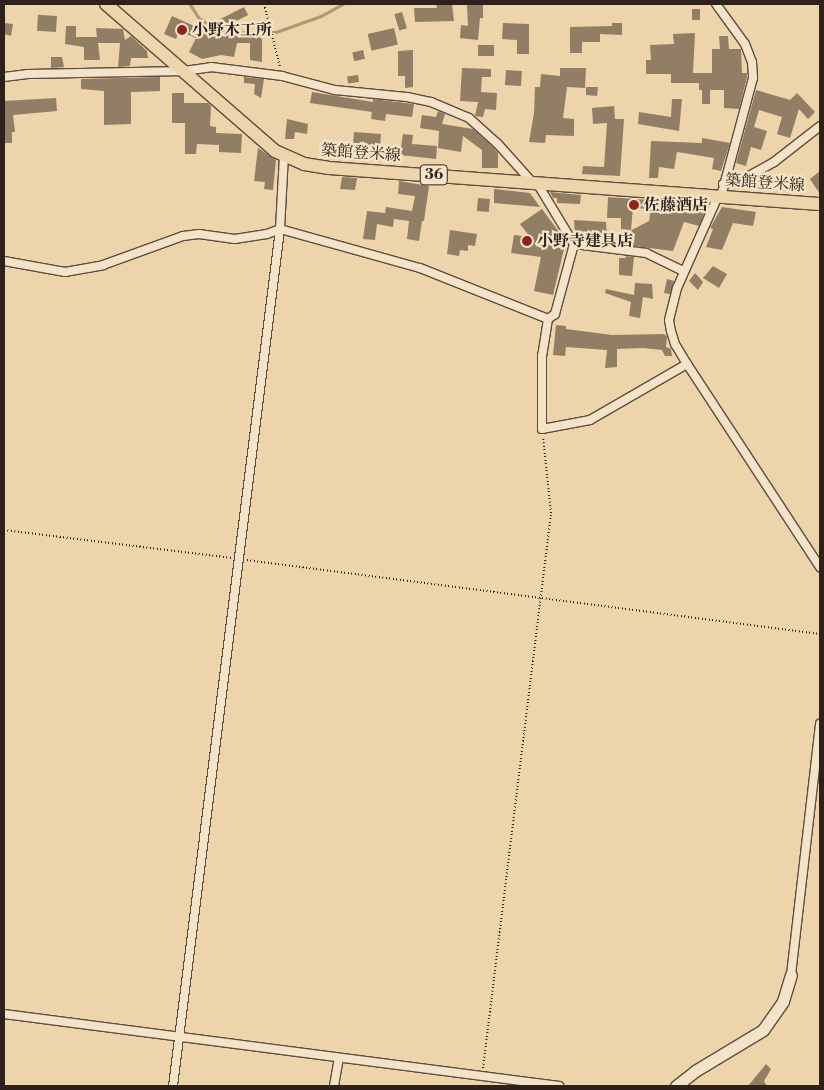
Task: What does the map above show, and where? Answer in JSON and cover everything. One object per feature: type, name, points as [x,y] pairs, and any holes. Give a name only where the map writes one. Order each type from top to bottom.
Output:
[{"type":"main road","name":"築館登米線","points":[[106,4],[284,156],[304,164],[328,168],[534,182],[721,192],[820,204]]},
{"type":"street","points":[[716,4],[745,44],[752,62],[753,78],[721,192],[683,271],[669,320],[675,344],[687,364],[820,567]]},
{"type":"street","points":[[4,77],[28,74],[184,72],[211,68],[282,76],[335,90],[407,97],[455,111],[482,129],[534,182],[574,244],[554,314],[548,319],[542,355],[542,429],[590,420],[687,364]]},
{"type":"street","points":[[721,192],[774,162],[820,126]]},
{"type":"street","points":[[173,1086],[280,229],[284,156]]},
{"type":"street","points":[[4,261],[66,272],[103,265],[183,236],[199,234],[235,239],[258,236],[280,229],[420,268],[548,319]]},
{"type":"street","points":[[574,244],[646,254],[657,257],[683,271]]},
{"type":"street","points":[[676,1086],[695,1071],[753,1038],[763,1030],[784,1001],[791,975],[820,724]]},
{"type":"street","points":[[4,1014],[559,1086]]},
{"type":"street","points":[[334,1086],[339,1058]]},
{"type":"path","points":[[264,4],[282,76]]},
{"type":"path","points":[[482,1075],[551,513],[542,429]]},
{"type":"path","points":[[4,530],[820,634]]},
{"type":"building","points":[[436,4],[452,4],[454,21],[415,22],[414,8],[437,8]]},
{"type":"building","points":[[467,5],[483,5],[483,18],[480,18],[478,40],[460,38],[461,25],[468,26]]},
{"type":"building","points":[[244,7],[248,15],[224,27],[220,19]]},
{"type":"building","points":[[692,9],[700,9],[700,20],[692,20]]},
{"type":"building","points":[[402,12],[407,28],[399,31],[394,14]]},
{"type":"building","points":[[38,15],[57,16],[56,32],[37,31]]},
{"type":"building","points":[[172,16],[214,35],[229,36],[227,34],[262,33],[262,62],[250,60],[250,43],[237,43],[234,57],[221,55],[202,59],[189,52],[196,38],[179,31],[176,39],[164,34]]},
{"type":"building","points":[[4,23],[13,24],[11,36],[4,34]]},
{"type":"building","points":[[503,23],[529,24],[529,54],[517,54],[517,40],[502,39]]},
{"type":"building","points":[[612,23],[622,23],[622,35],[600,34],[600,42],[582,42],[582,53],[570,53],[570,27],[612,26]]},
{"type":"building","points":[[66,26],[76,26],[76,37],[97,37],[96,28],[123,29],[125,40],[131,36],[147,51],[148,58],[131,58],[130,66],[118,67],[120,43],[98,43],[100,60],[84,60],[84,47],[65,44]]},
{"type":"building","points":[[394,28],[398,45],[372,51],[368,34]]},
{"type":"building","points":[[695,33],[693,73],[712,73],[712,49],[720,49],[719,36],[728,36],[729,49],[741,49],[742,73],[747,73],[747,77],[739,109],[724,108],[724,90],[710,90],[710,104],[702,104],[702,90],[699,90],[699,83],[671,83],[671,74],[646,74],[646,60],[651,60],[650,45],[674,44],[673,34]]},
{"type":"building","points":[[478,45],[494,45],[494,56],[478,56]]},
{"type":"building","points":[[363,50],[365,59],[354,61],[352,52]]},
{"type":"building","points":[[413,50],[413,87],[405,88],[405,76],[398,76],[398,51]]},
{"type":"building","points":[[51,57],[62,57],[64,67],[51,68]]},
{"type":"building","points":[[462,68],[491,69],[491,77],[482,77],[481,92],[497,93],[496,110],[485,109],[483,117],[475,116],[478,102],[460,101]]},
{"type":"building","points":[[560,68],[586,68],[585,88],[567,87],[563,118],[574,119],[574,136],[546,135],[545,143],[529,142],[534,113],[535,87],[540,87],[541,74],[560,76]]},
{"type":"building","points":[[506,70],[522,71],[521,86],[505,85]]},
{"type":"building","points":[[358,75],[359,82],[348,83],[347,77]]},
{"type":"building","points":[[160,77],[160,91],[131,92],[131,124],[104,125],[104,91],[81,89],[81,79]]},
{"type":"building","points":[[244,77],[264,79],[261,98],[254,94],[255,84],[244,83]]},
{"type":"building","points":[[586,87],[598,87],[597,96],[586,95]]},
{"type":"building","points":[[756,90],[790,100],[797,93],[815,112],[808,119],[799,109],[790,138],[777,134],[782,117],[759,110],[754,127],[767,131],[761,150],[751,147],[746,166],[736,163]]},
{"type":"building","points":[[312,92],[373,102],[373,99],[414,104],[412,117],[386,114],[385,121],[371,119],[372,112],[310,103]]},
{"type":"building","points":[[172,93],[184,93],[184,103],[208,103],[211,106],[210,126],[216,127],[216,133],[242,134],[241,153],[219,152],[219,145],[197,144],[196,154],[185,154],[185,123],[172,123]]},
{"type":"building","points":[[56,98],[57,111],[13,115],[15,132],[12,132],[12,143],[4,143],[4,101]]},
{"type":"building","points":[[672,99],[682,99],[679,131],[638,124],[639,112],[671,117]]},
{"type":"building","points":[[614,106],[615,119],[624,119],[620,176],[582,174],[583,166],[604,167],[607,123],[593,124],[592,108]]},
{"type":"building","points":[[438,111],[445,114],[442,124],[473,129],[493,147],[498,153],[498,168],[482,168],[482,150],[463,136],[461,152],[438,148],[439,131],[420,128],[422,115],[436,117]]},
{"type":"building","points":[[287,119],[308,124],[307,134],[295,132],[294,139],[285,139]]},
{"type":"building","points":[[354,132],[381,134],[380,149],[353,147]]},
{"type":"building","points":[[403,134],[413,135],[412,144],[437,146],[436,159],[400,155]]},
{"type":"building","points":[[702,138],[730,143],[721,171],[712,169],[714,158],[677,152],[674,169],[659,167],[658,178],[649,178],[651,141],[702,143]]},
{"type":"building","points":[[330,142],[338,142],[338,151],[330,151]]},
{"type":"building","points":[[258,148],[276,160],[273,190],[264,189],[265,182],[254,181]]},
{"type":"building","points":[[820,171],[820,194],[810,179]]},
{"type":"building","points":[[771,176],[771,187],[752,187],[752,180]]},
{"type":"building","points":[[342,177],[357,178],[355,190],[340,189]]},
{"type":"building","points":[[399,181],[429,186],[419,241],[407,239],[409,221],[394,219],[393,227],[377,224],[375,240],[363,239],[367,211],[385,213],[386,207],[412,211],[415,196],[398,194]]},
{"type":"building","points":[[494,189],[530,193],[540,207],[494,203]]},
{"type":"building","points":[[550,192],[581,195],[580,204],[557,203],[557,198],[553,198]]},
{"type":"building","points":[[608,197],[704,204],[704,214],[699,226],[684,222],[673,251],[626,245],[626,233],[649,221],[651,209],[633,208],[631,230],[621,229],[621,218],[607,218]]},
{"type":"building","points":[[478,198],[490,199],[489,212],[477,211]]},
{"type":"building","points":[[722,207],[756,212],[753,226],[733,223],[722,250],[706,247],[713,229],[710,228]]},
{"type":"building","points":[[542,209],[562,236],[549,245],[564,249],[553,295],[534,291],[541,257],[511,253],[514,235],[530,237],[520,224]]},
{"type":"building","points":[[574,220],[606,222],[607,238],[588,238],[588,235],[575,235]]},
{"type":"building","points":[[450,230],[477,234],[475,246],[468,245],[468,251],[460,250],[459,256],[447,254]]},
{"type":"building","points":[[626,256],[634,257],[632,276],[619,275],[619,258],[626,258]]},
{"type":"building","points":[[713,266],[727,274],[719,288],[703,278]]},
{"type":"building","points":[[695,273],[703,282],[698,290],[689,281]]},
{"type":"building","points":[[667,279],[674,281],[670,294],[664,293]]},
{"type":"building","points":[[635,283],[652,284],[653,299],[643,297],[640,318],[629,316],[631,302],[605,293],[606,289],[634,295]]},
{"type":"building","points":[[556,325],[566,326],[566,329],[612,335],[663,334],[667,336],[666,347],[671,349],[672,356],[665,356],[662,350],[643,348],[617,349],[617,367],[605,368],[607,350],[566,347],[565,356],[553,355]]},
{"type":"building","points":[[766,1064],[771,1069],[764,1081],[767,1086],[748,1086]]},
{"type":"waterway","points":[[190,4],[199,18],[216,29],[230,32],[276,32],[321,16],[343,4]]},
{"type":"place","name":"小野木工所","points":[[182,30]]},
{"type":"place","name":"佐藤酒店","points":[[634,205]]},
{"type":"place","name":"小野寺建具店","points":[[527,241]]}]
